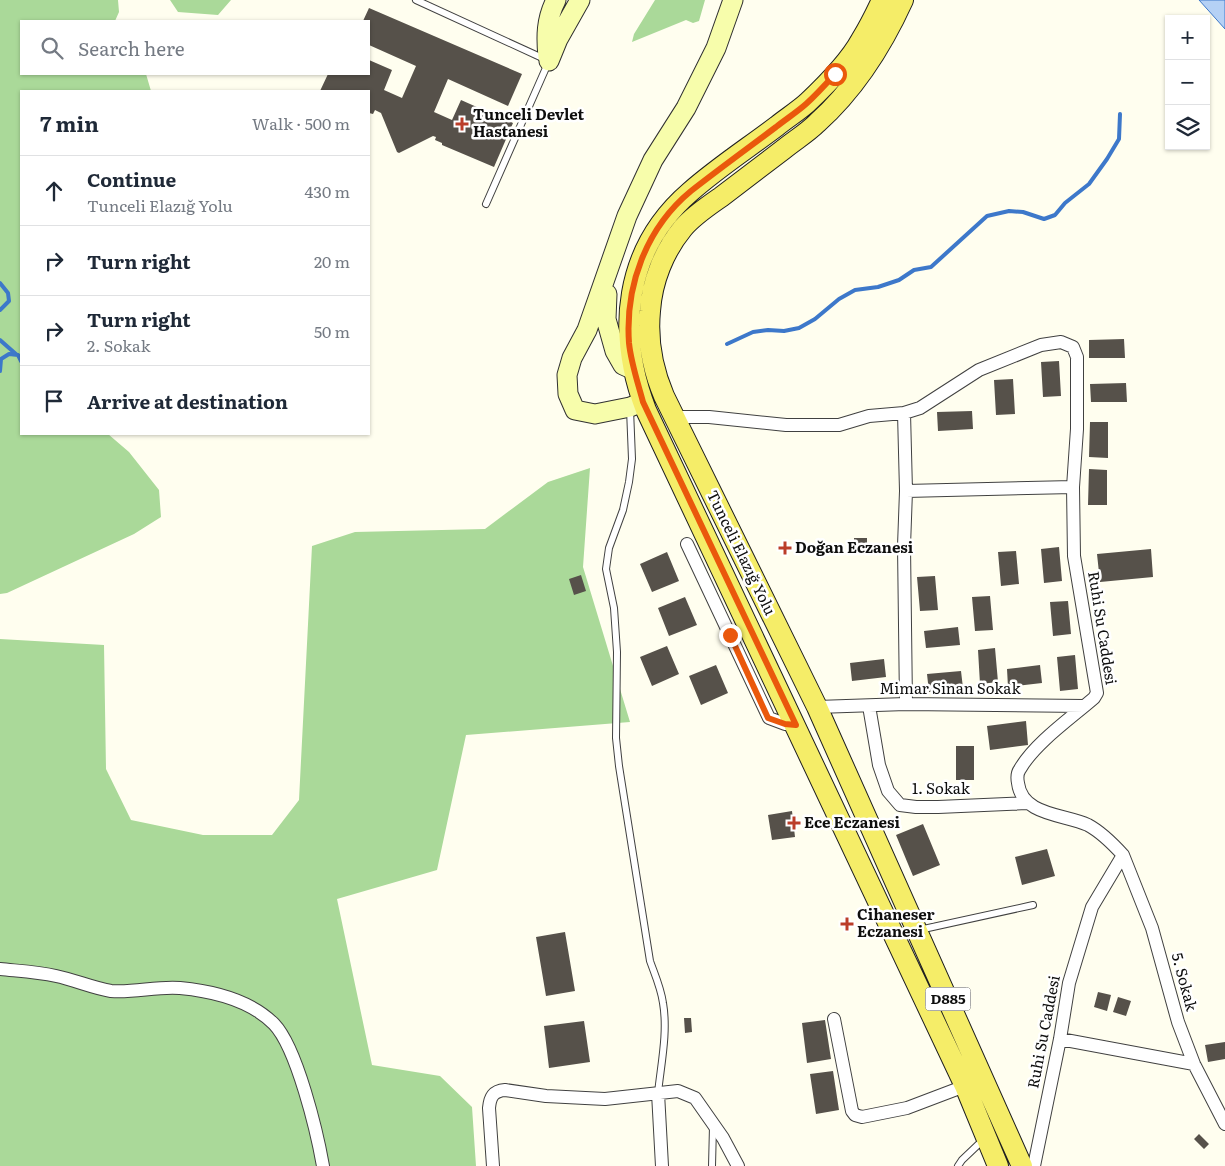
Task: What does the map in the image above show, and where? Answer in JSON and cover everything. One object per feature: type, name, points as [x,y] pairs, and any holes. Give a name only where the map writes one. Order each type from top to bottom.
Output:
[{"type":"main road","name":"Tunceli Elazığ Yolu","points":[[882,0],[860,42],[835,74],[806,104],[690,192],[670,212],[655,231],[641,260],[631,296],[629,320],[630,345],[637,405],[796,725],[965,1086],[998,1166]]},
{"type":"main road","name":"Tunceli Elazığ Yolu","points":[[904,0],[888,32],[864,69],[837,104],[816,125],[704,209],[684,227],[668,251],[656,276],[650,300],[650,349],[655,376],[674,418],[817,707],[1022,1166]]},
{"type":"street","points":[[548,61],[546,36],[550,11],[556,0]]},
{"type":"street","points":[[548,61],[580,0]]},
{"type":"street","points":[[637,405],[595,414],[575,410],[568,394],[567,375],[572,358],[587,330],[627,216],[653,160],[686,108],[716,48],[733,0]]},
{"type":"street","points":[[634,370],[623,365],[615,352],[606,319],[607,293],[641,204],[665,156],[693,112],[723,50],[740,0]]},
{"type":"street","name":"Ruhi Su Caddesi","points":[[674,418],[710,417],[786,425],[839,425],[869,416],[904,413],[920,408],[979,370],[1041,345],[1061,342],[1073,348],[1076,357],[1077,430],[1073,487],[1074,556],[1097,688],[1094,698],[1042,744],[1018,771],[1018,788],[1027,803]]},
{"type":"street","points":[[904,413],[906,704]]},
{"type":"street","points":[[906,491],[1073,487]]},
{"type":"street","points":[[687,544],[768,718],[785,724],[796,725]]},
{"type":"street","name":"Mimar Sinan Sokak","points":[[817,707],[906,704],[1084,706]]},
{"type":"street","name":"1. Sokak","points":[[869,706],[879,765],[888,791],[900,805],[938,807],[1027,803]]},
{"type":"street","points":[[1027,803],[1033,807],[1089,826],[1120,851]]},
{"type":"street","name":"Ruhi Su Caddesi","points":[[1034,1166],[1060,1039],[1069,983],[1092,907],[1120,851]]},
{"type":"street","name":"5. Sokak","points":[[1120,851],[1152,928],[1165,969],[1178,1022],[1194,1064],[1225,1124]]},
{"type":"street","points":[[0,969],[57,976],[112,991],[179,988],[212,993],[233,999],[254,1010],[273,1023],[288,1047],[301,1082],[323,1166]]},
{"type":"street","points":[[834,1019],[852,1111],[855,1115],[862,1117],[907,1108],[965,1086]]},
{"type":"street","points":[[1060,1039],[1194,1064]]},
{"type":"street","points":[[493,1166],[489,1108],[493,1095],[498,1091],[605,1099],[678,1091],[695,1098],[723,1138],[738,1166]]},
{"type":"street","points":[[658,1093],[662,1166]]},
{"type":"lane","points":[[416,0],[548,61],[486,204]]},
{"type":"lane","points":[[637,405],[630,482],[623,510],[608,548],[606,569],[614,608],[617,643],[616,738],[618,766],[650,961],[658,981],[663,1002],[664,1027],[658,1093]]},
{"type":"lane","points":[[917,931],[1033,905]]},
{"type":"lane","points":[[712,1166],[713,1124]]},
{"type":"lane","points":[[958,1166],[986,1137]]},
{"type":"green space","points":[[0,0],[118,0],[119,12],[115,20],[20,20],[20,75],[146,75],[151,90],[20,90],[20,435],[109,435],[129,452],[159,490],[161,517],[134,534],[7,593],[0,594]]},
{"type":"green space","points":[[170,0],[231,0],[218,15],[178,12]]},
{"type":"green space","points":[[655,0],[705,0],[699,21],[693,23],[686,20],[632,42],[634,34]]},
{"type":"green space","points":[[590,468],[583,567],[630,722],[466,735],[437,870],[337,899],[372,1065],[440,1076],[472,1107],[476,1166],[0,1166],[0,639],[104,645],[106,769],[131,820],[203,835],[272,835],[299,800],[312,546],[355,532],[485,529],[548,482]]},
{"type":"water","points":[[1199,0],[1225,0],[1225,29]]},
{"type":"building","points":[[369,8],[522,74],[508,106],[448,79],[434,112],[452,120],[461,100],[513,123],[494,167],[442,145],[433,136],[399,153],[381,113],[375,110],[373,114],[370,113],[370,90],[320,90],[328,75],[370,75],[370,60],[392,70],[384,90],[402,98],[416,66],[370,45],[370,20],[363,20]]},
{"type":"building","points":[[1124,339],[1125,358],[1089,358],[1089,340]]},
{"type":"building","points":[[1059,361],[1061,396],[1043,397],[1041,362]]},
{"type":"building","points":[[1013,379],[1015,414],[996,415],[994,380]]},
{"type":"building","points":[[1126,383],[1127,402],[1091,402],[1090,384]]},
{"type":"building","points":[[972,411],[973,429],[938,431],[937,412]]},
{"type":"building","points":[[1090,422],[1108,422],[1108,458],[1089,457]]},
{"type":"building","points":[[1089,469],[1107,470],[1107,505],[1088,505]]},
{"type":"building","points":[[854,538],[867,538],[867,549],[854,549]]},
{"type":"building","points":[[1059,547],[1062,581],[1044,583],[1041,549]]},
{"type":"building","points":[[1151,549],[1153,577],[1100,582],[1097,554]]},
{"type":"building","points":[[1016,551],[1019,584],[1001,586],[998,552]]},
{"type":"building","points":[[667,552],[679,581],[652,592],[640,564]]},
{"type":"building","points":[[581,575],[586,591],[574,595],[569,579]]},
{"type":"building","points":[[935,576],[938,610],[920,611],[917,577]]},
{"type":"building","points":[[990,596],[993,630],[975,631],[972,597]]},
{"type":"building","points":[[685,597],[697,625],[669,636],[658,608]]},
{"type":"building","points":[[1068,601],[1071,634],[1053,636],[1050,602]]},
{"type":"building","points":[[958,627],[960,645],[926,648],[924,631]]},
{"type":"building","points":[[667,646],[679,674],[652,686],[640,657]]},
{"type":"building","points":[[995,648],[998,682],[980,684],[978,650]]},
{"type":"building","points":[[1075,655],[1078,689],[1060,691],[1057,657]]},
{"type":"building","points":[[884,659],[886,677],[852,681],[850,663]]},
{"type":"building","points":[[716,665],[728,693],[701,705],[689,676]]},
{"type":"building","points":[[1040,665],[1042,683],[1008,687],[1007,669]]},
{"type":"building","points":[[961,671],[963,688],[929,692],[927,674]]},
{"type":"building","points":[[1026,721],[1028,745],[990,750],[987,726]]},
{"type":"building","points":[[956,746],[974,746],[974,780],[956,780]]},
{"type":"building","points":[[792,811],[795,837],[772,840],[768,815]]},
{"type":"building","points":[[923,824],[940,865],[913,876],[896,835]]},
{"type":"building","points":[[1047,849],[1055,876],[1022,885],[1015,857]]},
{"type":"building","points":[[565,932],[575,991],[546,996],[536,937]]},
{"type":"building","points":[[1098,992],[1111,995],[1107,1011],[1094,1007]]},
{"type":"building","points":[[1118,997],[1131,1001],[1126,1016],[1113,1012]]},
{"type":"building","points":[[684,1018],[691,1018],[692,1032],[685,1033]]},
{"type":"building","points":[[825,1020],[831,1059],[807,1063],[802,1023]]},
{"type":"building","points":[[584,1021],[590,1062],[549,1068],[544,1026]]},
{"type":"building","points":[[1225,1042],[1225,1059],[1208,1062],[1205,1045]]},
{"type":"building","points":[[833,1071],[839,1110],[816,1114],[810,1074]]},
{"type":"building","points":[[1199,1134],[1209,1144],[1204,1149],[1194,1139]]},
{"type":"waterway","points":[[727,344],[753,332],[768,330],[784,331],[799,328],[815,319],[839,299],[855,290],[878,287],[899,280],[914,270],[931,267],[987,216],[1009,211],[1023,212],[1044,219],[1055,215],[1065,203],[1089,184],[1107,159],[1119,139],[1120,114]]},
{"type":"waterway","points":[[0,283],[8,293],[9,301],[0,310]]},
{"type":"waterway","points":[[0,340],[17,355]]},
{"type":"waterway","points":[[0,371],[1,359],[9,354],[18,355],[20,359]]},
{"type":"place","name":"Tunceli Devlet Hastanesi","points":[[462,124]]},
{"type":"place","name":"Doğan Eczanesi","points":[[785,548]]},
{"type":"place","name":"Ece Eczanesi","points":[[794,823]]},
{"type":"place","name":"Cihaneser Eczanesi","points":[[847,924]]},
{"type":"route","points":[[730,635],[768,718],[785,724],[796,725],[646,410],[634,370],[630,345],[629,320],[631,296],[644,252],[655,231],[670,212],[690,192],[806,104],[835,74]]}]
